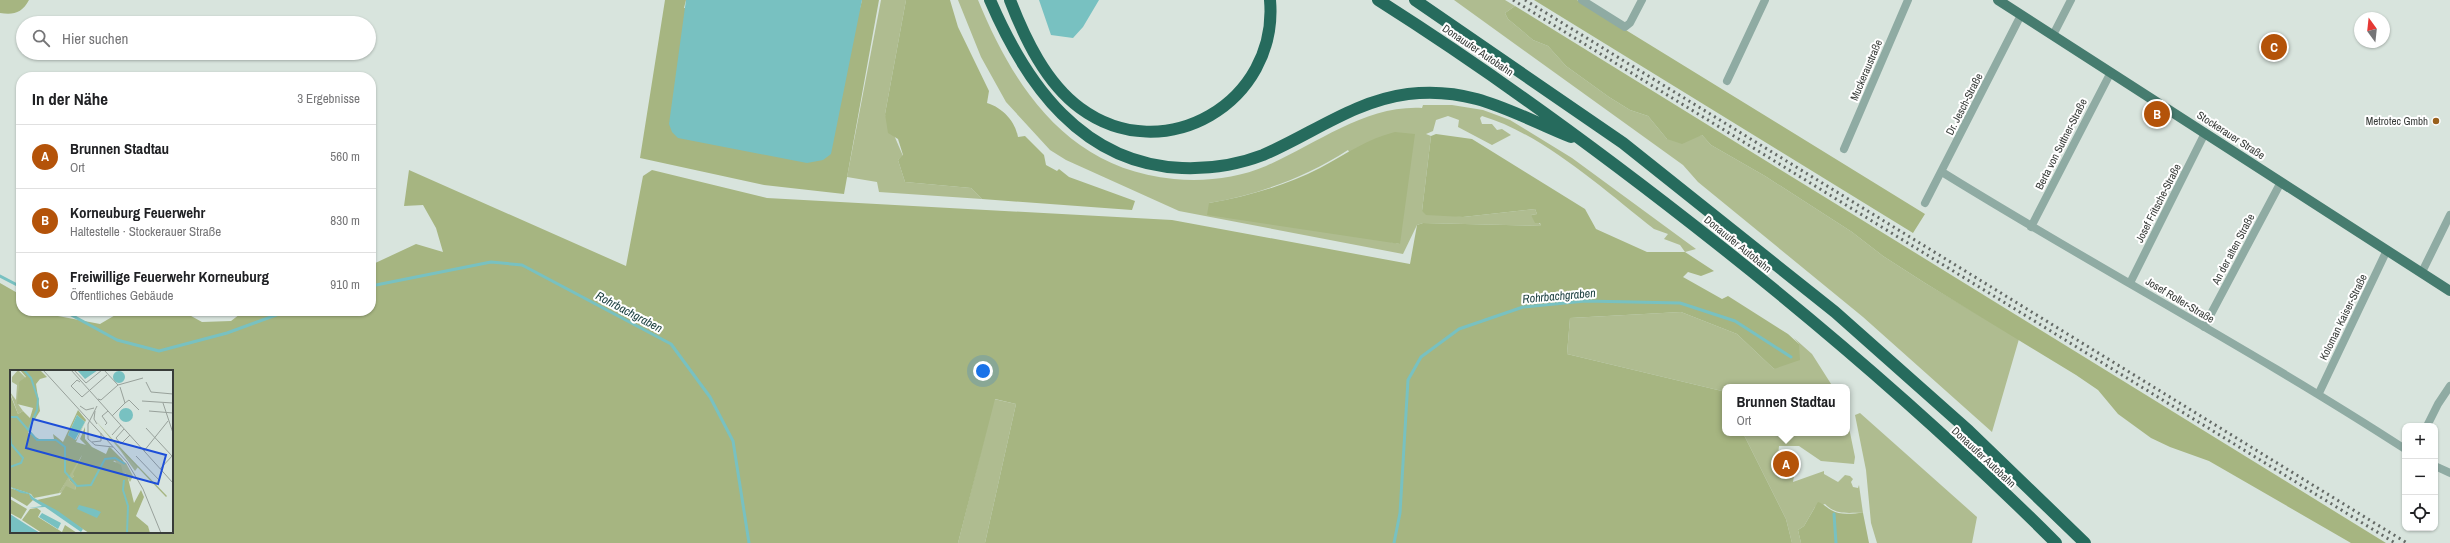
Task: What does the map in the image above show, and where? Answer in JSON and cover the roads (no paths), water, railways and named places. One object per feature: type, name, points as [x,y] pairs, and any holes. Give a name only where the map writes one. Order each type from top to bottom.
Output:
[{"type":"highway","points":[[990,0],[1020,59],[1056,109],[1070,123],[1114,152],[1150,164],[1194,168],[1232,164],[1270,152],[1369,103],[1396,96],[1426,93],[1458,94],[1492,102],[1533,122],[1587,143]]},
{"type":"highway","points":[[1010,0],[1038,57],[1059,88],[1071,101],[1090,115],[1111,125],[1134,130],[1157,132],[1181,128],[1204,119],[1227,104],[1239,93],[1259,64],[1265,47],[1271,17],[1270,0]]},
{"type":"highway","name":"Donauufer Autobahn","points":[[1378,0],[1472,62],[1632,176],[1809,317],[1955,446],[2056,543]]},
{"type":"highway","name":"Donauufer Autobahn","points":[[1415,0],[1623,143],[1835,312],[1969,431],[2085,543]]},
{"type":"main road","name":"Stockerauer Straße","points":[[1998,0],[2450,291]]},
{"type":"street","points":[[1582,0],[1625,27],[1630,24],[1642,0]]},
{"type":"street","points":[[1727,81],[1765,0]]},
{"type":"street","name":"Muckeraustraße","points":[[1844,148],[1908,0]]},
{"type":"street","points":[[2053,35],[2071,0]]},
{"type":"street","name":"Dr. Jesch-Straße","points":[[1925,203],[2021,15]]},
{"type":"street","name":"Berta von Suttner-Straße","points":[[2031,227],[2111,72]]},
{"type":"street","name":"Josef Fritsche-Straße","points":[[2130,283],[2205,133]]},
{"type":"street","name":"Josef Roller-Straße","points":[[1942,172],[2031,227],[2319,393],[2402,447]]},
{"type":"street","name":"An der alten Straße","points":[[2204,327],[2281,182]]},
{"type":"street","points":[[2422,272],[2450,215]]},
{"type":"street","name":"Koloman Kaiser-Straße","points":[[2319,393],[2387,250]]},
{"type":"street","points":[[2429,423],[2450,386]]},
{"type":"street","points":[[2438,468],[2450,474]]},
{"type":"water","points":[[686,0],[862,0],[831,154],[823,160],[807,163],[678,138],[672,132],[669,124]]},
{"type":"water","points":[[1039,0],[1099,0],[1083,27],[1073,38],[1051,35]]},
{"type":"waterway","name":"Rohrbachgraben","points":[[376,285],[491,262],[522,265],[671,344],[710,397],[733,441],[749,543]]},
{"type":"waterway","name":"Rohrbachgraben","points":[[0,276],[16,284]]},
{"type":"waterway","name":"Rohrbachgraben","points":[[1394,543],[1400,513],[1408,380],[1421,357],[1459,329],[1523,307],[1585,301],[1680,303],[1735,321],[1791,357]]},
{"type":"waterway","name":"Rohrbachgraben","points":[[73,316],[117,340],[159,351],[227,333],[273,316]]},
{"type":"waterway","name":"Rohrbachgraben","points":[[1834,514],[1836,543]]},
{"type":"railway","points":[[1513,0],[2395,543]]},
{"type":"railway","points":[[1525,0],[2407,543]]},
{"type":"place","name":"Freiwillige Feuerwehr Korneuburg","points":[[2274,47]]},
{"type":"place","name":"Korneuburg Feuerwehr","points":[[2157,114]]},
{"type":"place","name":"Metrotec Gmbh","points":[[2436,121]]},
{"type":"place","name":"Brunnen Stadtau","points":[[1786,464]]}]
